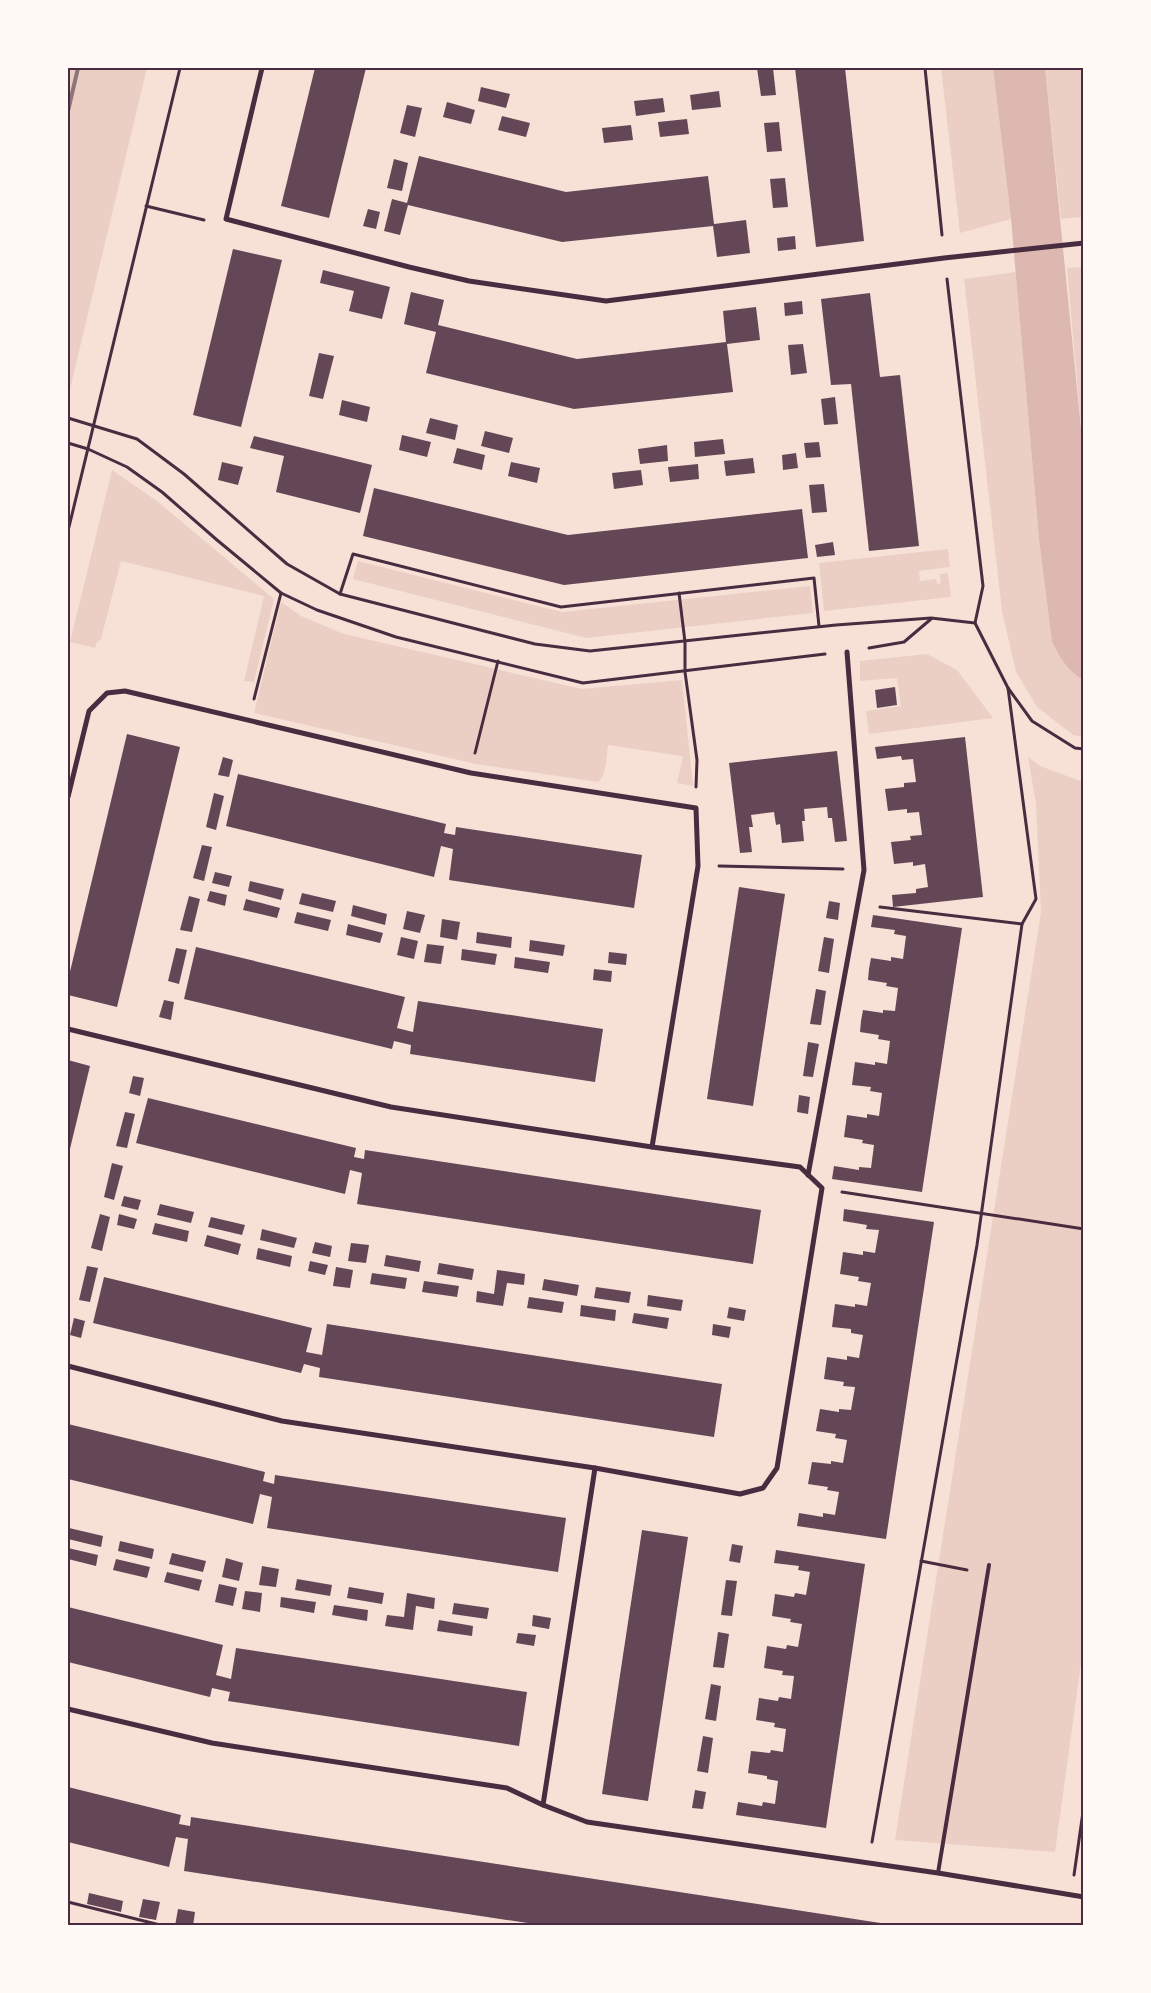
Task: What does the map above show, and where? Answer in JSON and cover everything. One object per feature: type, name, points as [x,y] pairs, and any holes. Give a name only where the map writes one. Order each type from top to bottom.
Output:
[{"type":"street","points":[[262,68],[226,219],[469,281],[606,300],[944,258],[1084,243]]},
{"type":"street","points":[[808,1175],[864,870],[846,652]]},
{"type":"street","points":[[68,797],[89,711],[107,694],[125,691],[249,722],[471,773],[696,808],[698,866],[652,1147]]},
{"type":"street","points":[[68,1029],[391,1107],[652,1147],[800,1167],[822,1188],[777,1468],[763,1488],[740,1494],[595,1468],[282,1421],[68,1366]]},
{"type":"street","points":[[543,1805],[595,1468]]},
{"type":"street","points":[[68,1709],[212,1743],[507,1788],[543,1805],[587,1822],[938,1873],[1084,1897]]},
{"type":"lane","points":[[938,1873],[988,1565]]},
{"type":"path","points":[[68,531],[88,450],[92,424],[180,68]]},
{"type":"path","points":[[925,68],[944,258],[982,586],[975,623],[1008,688],[1032,721],[1075,748],[1084,749]]},
{"type":"path","points":[[146,206],[213,222],[226,219]]},
{"type":"path","points":[[68,418],[137,439],[184,474],[287,564],[340,594],[534,644],[590,651],[820,626],[931,618],[975,623]]},
{"type":"path","points":[[68,444],[88,450],[127,467],[162,492],[281,593],[317,610],[396,637],[582,682],[685,672],[846,652],[904,642],[931,618]]},
{"type":"path","points":[[340,594],[353,554],[561,607],[814,578],[820,626]]},
{"type":"path","points":[[249,722],[281,593]]},
{"type":"path","points":[[679,593],[685,642],[685,672],[696,760],[696,808]]},
{"type":"path","points":[[471,773],[498,661]]},
{"type":"path","points":[[868,1863],[982,1213],[1022,924],[1036,898],[1008,688]]},
{"type":"path","points":[[698,866],[864,870]]},
{"type":"path","points":[[857,904],[1022,924]]},
{"type":"path","points":[[822,1188],[1084,1229]]},
{"type":"path","points":[[921,1561],[987,1574]]},
{"type":"path","points":[[1071,1895],[1084,1805]]},
{"type":"path","points":[[68,1902],[164,1926]]},
{"type":"shaded area","points":[[68,68],[147,68],[70,389],[68,389]]},
{"type":"shaded area","points":[[941,68],[993,68],[1011,219],[960,233]]},
{"type":"shaded area","points":[[993,68],[1045,68],[1083,449],[1083,680],[1065,664],[1052,642],[1039,539],[1011,219]]},
{"type":"shaded area","points":[[1045,68],[1083,68],[1083,217],[1061,219]]},
{"type":"shaded area","points":[[1083,267],[1083,449],[1067,268]]},
{"type":"shaded area","points":[[1016,272],[1039,539],[1052,642],[1065,664],[1083,680],[1083,737],[1073,735],[1037,707],[1016,672],[1002,611],[964,279]]},
{"type":"shaded area","points":[[112,470],[157,501],[274,599],[254,682],[244,681],[264,596],[121,561],[101,639],[97,642],[95,648],[70,642]]},
{"type":"shaded area","points":[[948,549],[950,567],[919,571],[920,581],[936,579],[937,584],[941,583],[940,574],[948,573],[951,597],[824,611],[819,563]]},
{"type":"shaded area","points":[[358,561],[562,612],[810,586],[813,613],[586,638],[353,579]]},
{"type":"shaded area","points":[[281,602],[301,616],[344,634],[582,689],[682,680],[693,786],[677,783],[683,757],[681,756],[608,745],[605,770],[598,782],[476,764],[254,713]]},
{"type":"shaded area","points":[[927,654],[957,670],[993,718],[869,734],[866,711],[901,706],[897,678],[860,681],[860,661]]},
{"type":"shaded area","points":[[1028,757],[1040,766],[1083,782],[1083,1649],[1055,1852],[895,1840],[1041,912],[1036,804]]},
{"type":"building","points":[[315,68],[366,68],[329,218],[281,206]]},
{"type":"building","points":[[757,68],[773,68],[776,95],[761,96]]},
{"type":"building","points":[[795,68],[845,68],[864,241],[816,247]]},
{"type":"building","points":[[481,87],[510,94],[506,108],[478,101]]},
{"type":"building","points":[[719,91],[721,107],[692,110],[690,95]]},
{"type":"building","points":[[663,98],[665,112],[636,116],[634,101]]},
{"type":"building","points":[[447,102],[475,110],[471,124],[443,117]]},
{"type":"building","points":[[407,105],[422,108],[415,137],[400,133]]},
{"type":"building","points":[[502,116],[530,123],[526,137],[498,130]]},
{"type":"building","points":[[687,119],[689,134],[660,137],[658,122]]},
{"type":"building","points":[[779,122],[782,151],[767,152],[764,123]]},
{"type":"building","points":[[631,125],[633,140],[604,143],[602,128]]},
{"type":"building","points":[[419,156],[566,192],[708,176],[714,224],[746,220],[750,253],[717,257],[713,226],[562,242],[408,205],[400,235],[384,231],[392,199],[407,203]]},
{"type":"building","points":[[394,159],[408,163],[402,191],[387,188]]},
{"type":"building","points":[[785,178],[788,207],[773,208],[770,179]]},
{"type":"building","points":[[368,209],[380,212],[376,229],[363,226]]},
{"type":"building","points":[[795,236],[796,249],[778,251],[777,238]]},
{"type":"building","points":[[233,249],[282,260],[241,427],[193,415]]},
{"type":"building","points":[[323,270],[390,287],[382,319],[349,311],[354,291],[320,283]]},
{"type":"building","points":[[411,292],[444,300],[438,325],[577,359],[726,342],[723,311],[756,307],[760,340],[727,344],[733,392],[574,409],[426,373],[436,332],[404,324]]},
{"type":"building","points":[[870,293],[880,377],[900,375],[919,546],[869,551],[851,384],[831,385],[821,299]]},
{"type":"building","points":[[802,301],[803,314],[785,316],[784,303]]},
{"type":"building","points":[[803,344],[807,373],[791,375],[788,345]]},
{"type":"building","points":[[319,353],[334,356],[323,399],[309,396]]},
{"type":"building","points":[[835,397],[838,424],[824,425],[821,399]]},
{"type":"building","points":[[342,400],[370,407],[367,422],[339,415]]},
{"type":"building","points":[[430,418],[458,425],[455,440],[426,433]]},
{"type":"building","points":[[485,431],[513,438],[509,453],[481,446]]},
{"type":"building","points":[[402,435],[431,442],[427,457],[399,450]]},
{"type":"building","points":[[254,436],[372,465],[360,513],[276,492],[284,456],[250,448]]},
{"type":"building","points":[[723,439],[725,454],[695,457],[694,442]]},
{"type":"building","points":[[819,442],[821,457],[806,458],[804,443]]},
{"type":"building","points":[[667,445],[668,461],[640,464],[638,449]]},
{"type":"building","points":[[457,448],[485,455],[482,470],[453,463]]},
{"type":"building","points":[[796,453],[798,468],[783,470],[782,455]]},
{"type":"building","points":[[753,458],[755,473],[726,476],[724,461]]},
{"type":"building","points":[[222,462],[243,467],[238,485],[218,480]]},
{"type":"building","points":[[511,462],[540,468],[537,483],[508,476]]},
{"type":"building","points":[[698,464],[699,479],[670,482],[668,467]]},
{"type":"building","points":[[641,470],[643,485],[614,489],[612,473]]},
{"type":"building","points":[[824,484],[827,512],[812,513],[809,485]]},
{"type":"building","points":[[374,488],[568,535],[802,509],[808,558],[564,585],[363,536]]},
{"type":"building","points":[[833,542],[835,555],[817,557],[815,545]]},
{"type":"building","points":[[895,687],[897,705],[877,708],[875,690]]},
{"type":"building","points":[[127,734],[180,747],[117,1007],[68,995],[68,980]]},
{"type":"building","points":[[965,737],[983,897],[893,907],[892,895],[916,893],[916,889],[928,887],[925,864],[913,866],[913,862],[894,864],[891,842],[911,840],[910,836],[922,835],[919,812],[907,813],[907,809],[888,811],[885,789],[904,787],[904,783],[916,782],[913,759],[902,760],[901,756],[877,759],[875,747]]},
{"type":"building","points":[[837,751],[847,841],[835,842],[832,818],[828,818],[827,807],[804,809],[805,821],[802,821],[804,841],[782,843],[780,824],[776,825],[774,812],[751,815],[753,827],[749,827],[752,852],[740,853],[729,763]]},
{"type":"building","points":[[223,757],[233,760],[229,777],[218,775]]},
{"type":"building","points":[[238,774],[446,824],[444,833],[455,835],[456,827],[642,855],[634,908],[449,880],[453,849],[441,846],[434,877],[226,826]]},
{"type":"building","points":[[214,793],[224,796],[216,830],[206,827]]},
{"type":"building","points":[[202,845],[212,847],[204,881],[193,878]]},
{"type":"building","points":[[215,872],[232,876],[229,887],[212,883]]},
{"type":"building","points":[[250,881],[284,889],[281,900],[248,891]]},
{"type":"building","points":[[739,887],[785,894],[753,1106],[707,1099]]},
{"type":"building","points":[[210,891],[227,895],[225,906],[207,901]]},
{"type":"building","points":[[302,893],[336,901],[333,912],[299,904]]},
{"type":"building","points":[[189,896],[200,899],[192,932],[180,930]]},
{"type":"building","points":[[246,899],[280,908],[277,918],[243,910]]},
{"type":"building","points":[[829,901],[840,903],[838,920],[826,918]]},
{"type":"building","points":[[353,905],[387,914],[385,925],[351,916]]},
{"type":"building","points":[[407,911],[425,915],[420,933],[403,929]]},
{"type":"building","points":[[297,912],[331,920],[328,931],[294,923]]},
{"type":"building","points":[[873,915],[962,928],[922,1192],[832,1179],[834,1166],[859,1170],[859,1167],[871,1168],[874,1145],[862,1143],[863,1140],[844,1137],[847,1115],[867,1118],[867,1114],[879,1116],[882,1093],[870,1091],[871,1087],[852,1085],[855,1062],[875,1065],[875,1062],[887,1064],[890,1041],[878,1039],[879,1035],[860,1032],[861,1021],[863,1010],[883,1013],[883,1010],[895,1011],[898,988],[886,986],[887,983],[868,980],[869,969],[871,958],[891,961],[891,957],[903,959],[906,936],[894,934],[895,930],[871,927]]},
{"type":"building","points":[[442,919],[460,922],[457,940],[440,937]]},
{"type":"building","points":[[348,924],[383,933],[380,943],[346,935]]},
{"type":"building","points":[[477,932],[512,937],[511,948],[476,943]]},
{"type":"building","points":[[401,937],[418,941],[414,959],[397,955]]},
{"type":"building","points":[[824,937],[834,939],[829,973],[818,971]]},
{"type":"building","points":[[530,940],[565,945],[563,956],[529,951]]},
{"type":"building","points":[[427,944],[444,946],[441,964],[424,962]]},
{"type":"building","points":[[196,947],[405,997],[397,1028],[413,1032],[418,1001],[603,1029],[595,1082],[410,1054],[411,1045],[394,1041],[392,1049],[184,999]]},
{"type":"building","points":[[176,948],[187,950],[179,984],[168,981]]},
{"type":"building","points":[[462,949],[497,954],[495,965],[461,960]]},
{"type":"building","points":[[609,952],[627,954],[626,965],[608,963]]},
{"type":"building","points":[[515,957],[550,962],[548,973],[514,968]]},
{"type":"building","points":[[594,969],[612,971],[611,982],[593,980]]},
{"type":"building","points":[[816,989],[826,991],[821,1025],[810,1024]]},
{"type":"building","points":[[164,1000],[174,1002],[171,1020],[159,1017]]},
{"type":"building","points":[[808,1042],[819,1044],[813,1077],[803,1076]]},
{"type":"building","points":[[68,1060],[90,1066],[68,1157]]},
{"type":"building","points":[[133,1076],[144,1078],[140,1096],[129,1093]]},
{"type":"building","points":[[799,1095],[810,1097],[808,1114],[797,1112]]},
{"type":"building","points":[[148,1098],[356,1148],[354,1157],[364,1159],[365,1150],[761,1210],[753,1264],[357,1204],[362,1173],[350,1170],[345,1194],[136,1143]]},
{"type":"building","points":[[125,1112],[135,1114],[127,1148],[116,1146]]},
{"type":"building","points":[[112,1163],[123,1166],[114,1200],[104,1197]]},
{"type":"building","points":[[124,1196],[141,1200],[138,1210],[121,1206]]},
{"type":"building","points":[[160,1204],[194,1212],[191,1223],[157,1215]]},
{"type":"building","points":[[844,1209],[934,1222],[886,1539],[797,1526],[799,1513],[823,1517],[823,1513],[835,1515],[839,1492],[827,1490],[828,1487],[808,1484],[812,1462],[831,1464],[831,1461],[843,1463],[847,1440],[835,1438],[836,1434],[816,1431],[820,1409],[839,1412],[839,1409],[851,1410],[855,1387],[843,1386],[844,1382],[824,1379],[827,1357],[847,1360],[847,1356],[859,1358],[863,1335],[851,1333],[851,1329],[832,1327],[835,1304],[855,1307],[855,1304],[867,1306],[871,1283],[858,1281],[859,1277],[840,1274],[843,1252],[863,1255],[863,1251],[875,1253],[879,1230],[866,1229],[867,1225],[843,1221]]},
{"type":"building","points":[[100,1214],[110,1217],[102,1251],[91,1248]]},
{"type":"building","points":[[119,1214],[137,1219],[134,1229],[117,1225]]},
{"type":"building","points":[[211,1217],[245,1225],[242,1235],[208,1227]]},
{"type":"building","points":[[155,1223],[189,1231],[187,1242],[152,1234]]},
{"type":"building","points":[[262,1229],[297,1238],[294,1248],[260,1240]]},
{"type":"building","points":[[207,1235],[241,1244],[238,1255],[204,1246]]},
{"type":"building","points":[[315,1242],[332,1246],[330,1257],[312,1253]]},
{"type":"building","points":[[351,1243],[369,1245],[366,1263],[348,1261]]},
{"type":"building","points":[[258,1248],[292,1256],[290,1267],[256,1259]]},
{"type":"building","points":[[386,1255],[421,1261],[419,1272],[384,1266]]},
{"type":"building","points":[[310,1261],[328,1265],[325,1275],[308,1271]]},
{"type":"building","points":[[439,1263],[474,1269],[472,1280],[437,1274]]},
{"type":"building","points":[[87,1266],[98,1268],[90,1302],[79,1300]]},
{"type":"building","points":[[336,1267],[353,1270],[350,1288],[333,1286]]},
{"type":"building","points":[[497,1270],[525,1274],[524,1285],[507,1283],[503,1306],[476,1302],[477,1291],[494,1294]]},
{"type":"building","points":[[372,1273],[407,1278],[405,1289],[370,1284]]},
{"type":"building","points":[[104,1277],[312,1328],[306,1352],[322,1355],[327,1324],[722,1384],[714,1437],[319,1377],[320,1368],[304,1364],[301,1373],[93,1323]]},
{"type":"building","points":[[544,1279],[579,1285],[577,1296],[542,1290]]},
{"type":"building","points":[[424,1281],[459,1286],[457,1297],[422,1292]]},
{"type":"building","points":[[596,1287],[631,1292],[629,1303],[594,1298]]},
{"type":"building","points":[[648,1295],[683,1300],[681,1311],[647,1306]]},
{"type":"building","points":[[529,1297],[564,1302],[562,1313],[527,1308]]},
{"type":"building","points":[[581,1305],[616,1310],[615,1321],[580,1316]]},
{"type":"building","points":[[729,1307],[746,1310],[744,1321],[727,1318]]},
{"type":"building","points":[[634,1313],[669,1318],[667,1329],[632,1323]]},
{"type":"building","points":[[74,1318],[85,1321],[81,1338],[70,1335]]},
{"type":"building","points":[[713,1324],[731,1327],[729,1338],[712,1335]]},
{"type":"building","points":[[68,1424],[265,1472],[263,1481],[274,1484],[275,1475],[566,1518],[558,1572],[267,1528],[272,1497],[260,1494],[253,1524],[68,1479]]},
{"type":"building","points":[[69,1528],[103,1536],[101,1547],[68,1539]]},
{"type":"building","points":[[642,1530],[688,1537],[648,1801],[602,1794]]},
{"type":"building","points":[[120,1541],[154,1549],[152,1559],[118,1551]]},
{"type":"building","points":[[732,1544],[743,1546],[740,1563],[729,1561]]},
{"type":"building","points":[[68,1548],[98,1555],[96,1566],[68,1559]]},
{"type":"building","points":[[776,1550],[865,1564],[826,1828],[736,1815],[738,1802],[762,1806],[763,1802],[775,1804],[778,1781],[767,1779],[767,1776],[748,1773],[751,1751],[770,1753],[771,1750],[783,1752],[786,1729],[774,1727],[775,1723],[756,1720],[759,1698],[778,1701],[779,1697],[791,1699],[794,1676],[782,1675],[783,1671],[764,1668],[767,1646],[786,1649],[787,1645],[798,1647],[802,1624],[790,1622],[791,1619],[772,1616],[775,1594],[794,1597],[795,1593],[806,1595],[810,1572],[798,1570],[799,1566],[774,1563]]},
{"type":"building","points":[[172,1553],[206,1561],[203,1572],[169,1564]]},
{"type":"building","points":[[226,1558],[243,1563],[239,1581],[222,1577]]},
{"type":"building","points":[[116,1559],[150,1567],[147,1578],[113,1570]]},
{"type":"building","points":[[262,1566],[279,1569],[276,1587],[259,1585]]},
{"type":"building","points":[[167,1572],[202,1580],[199,1591],[164,1582]]},
{"type":"building","points":[[297,1579],[332,1585],[330,1596],[295,1590]]},
{"type":"building","points":[[726,1580],[737,1581],[732,1616],[721,1615]]},
{"type":"building","points":[[219,1584],[237,1588],[233,1606],[215,1602]]},
{"type":"building","points":[[349,1587],[384,1593],[382,1604],[347,1598]]},
{"type":"building","points":[[245,1591],[262,1593],[260,1612],[242,1609]]},
{"type":"building","points":[[407,1593],[435,1598],[434,1609],[416,1606],[413,1630],[385,1626],[387,1615],[404,1617]]},
{"type":"building","points":[[281,1597],[316,1602],[314,1613],[280,1607]]},
{"type":"building","points":[[454,1603],[489,1608],[487,1619],[452,1614]]},
{"type":"building","points":[[334,1605],[368,1610],[367,1621],[332,1615]]},
{"type":"building","points":[[68,1607],[223,1645],[216,1675],[231,1679],[236,1648],[527,1692],[519,1746],[228,1701],[230,1692],[212,1688],[210,1697],[68,1662]]},
{"type":"building","points":[[533,1615],[551,1618],[549,1629],[532,1626]]},
{"type":"building","points":[[439,1620],[473,1626],[472,1636],[437,1631]]},
{"type":"building","points":[[718,1632],[729,1634],[724,1668],[713,1667]]},
{"type":"building","points":[[518,1633],[536,1635],[534,1646],[516,1643]]},
{"type":"building","points":[[711,1684],[721,1686],[716,1721],[705,1719]]},
{"type":"building","points":[[703,1736],[713,1738],[708,1773],[697,1771]]},
{"type":"building","points":[[68,1787],[181,1815],[179,1824],[190,1826],[191,1817],[900,1926],[547,1926],[184,1871],[188,1839],[176,1837],[169,1867],[68,1842]]},
{"type":"building","points":[[695,1790],[706,1792],[703,1809],[692,1808]]},
{"type":"building","points":[[89,1893],[123,1901],[121,1912],[87,1904]]},
{"type":"building","points":[[143,1899],[160,1902],[156,1920],[139,1917]]},
{"type":"building","points":[[178,1909],[195,1912],[193,1926],[175,1926]]},
{"type":"railway","points":[[68,111],[78,68]]}]
